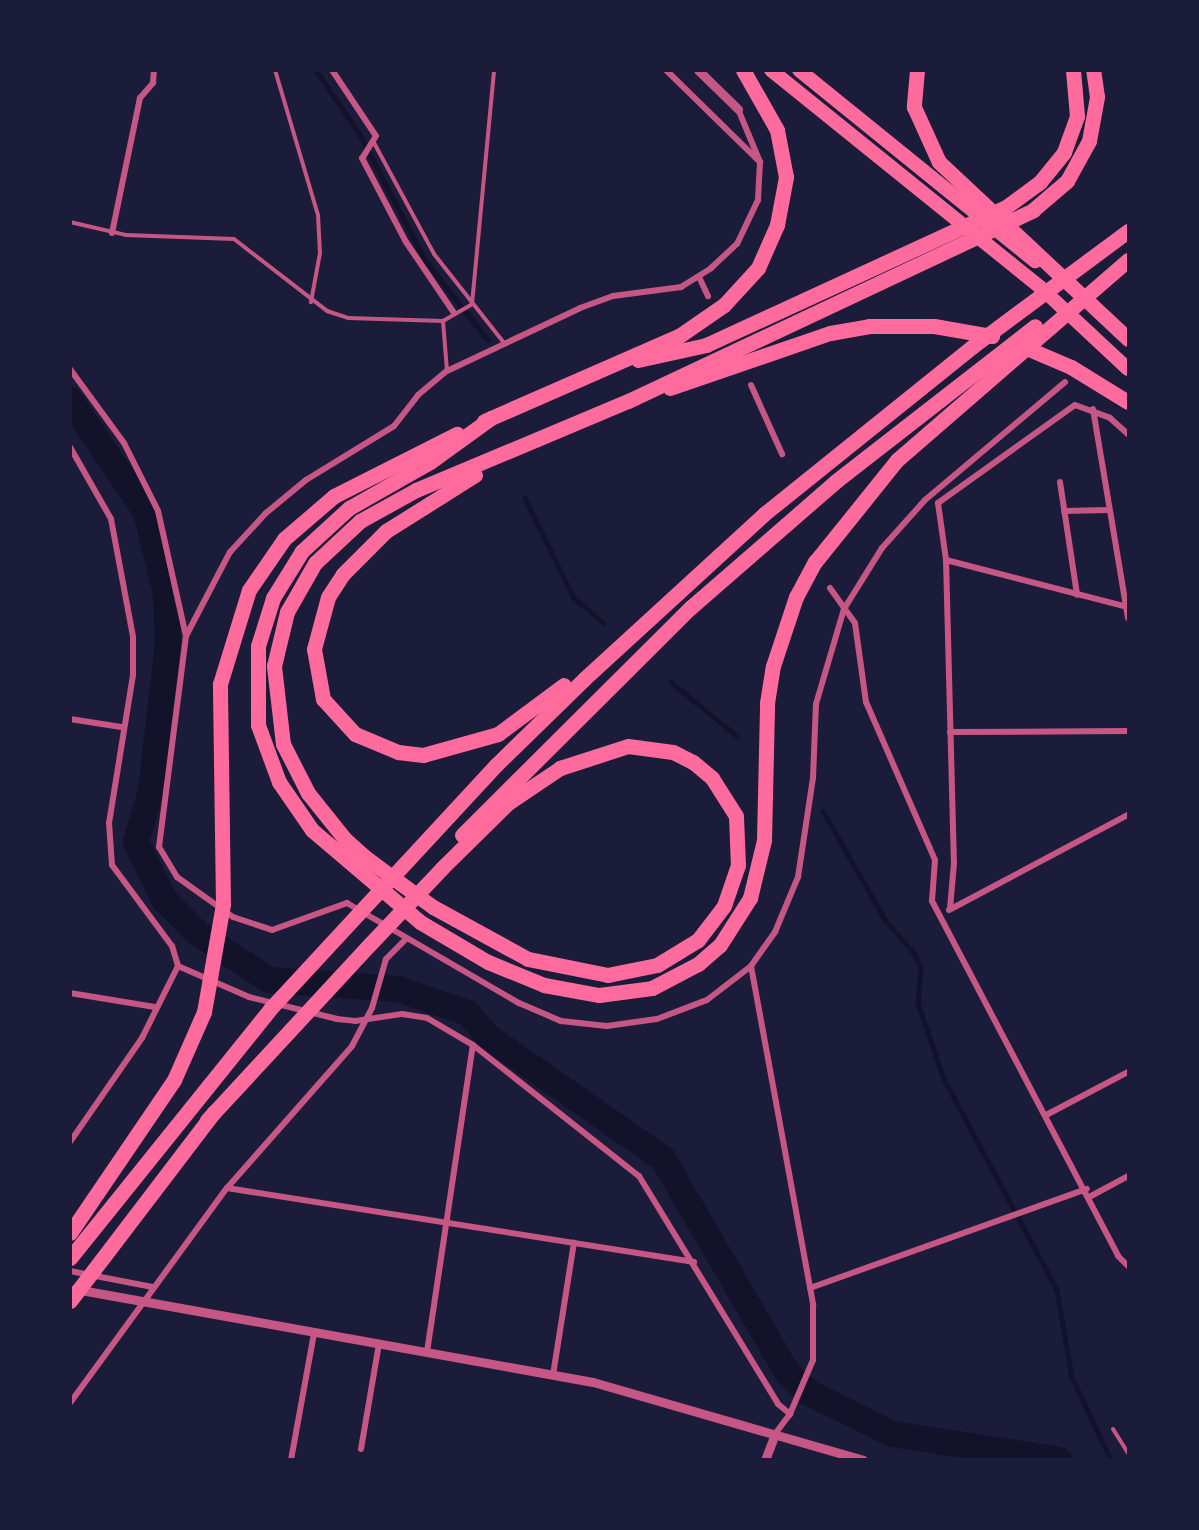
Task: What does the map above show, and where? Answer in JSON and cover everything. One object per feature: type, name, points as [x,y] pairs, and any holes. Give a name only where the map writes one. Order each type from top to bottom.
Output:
[{"type":"highway","points":[[70,1258],[77,1232],[174,1080],[204,1012],[220,933],[223,879],[220,684],[249,590],[284,539],[334,496],[491,418],[678,336],[724,305],[770,247],[783,202],[784,155],[768,109],[743,70]]},
{"type":"highway","points":[[771,70],[1040,287],[1128,369]]},
{"type":"highway","points":[[799,70],[1128,340]]},
{"type":"highway","points":[[917,70],[914,107],[939,162],[1128,340]]},
{"type":"highway","points":[[438,865],[536,783],[582,758],[628,746],[673,752],[712,778],[736,816],[738,865],[724,906],[698,940],[678,955],[608,975],[555,968],[465,927],[365,857],[326,817],[294,768],[276,717],[273,682],[279,637],[299,587],[315,563],[360,521],[416,490],[508,454],[628,401],[903,265],[1023,196],[1055,164],[1072,134],[1078,98],[1073,70]]},
{"type":"highway","points":[[618,364],[706,345],[1033,210],[1067,181],[1089,141],[1097,97],[1093,70]]},
{"type":"highway","points":[[508,454],[386,531],[354,560],[328,597],[314,649],[320,690],[337,718],[375,744],[423,755],[498,734],[549,699],[764,514],[973,346],[1128,231]]},
{"type":"highway","points":[[70,1301],[207,1120],[296,1020],[438,865],[690,608],[836,481],[990,367],[1128,259]]},
{"type":"highway","points":[[628,401],[830,333],[901,325],[1005,340],[1071,367],[1128,402]]},
{"type":"highway","points":[[491,418],[429,462],[349,508],[302,551],[280,582],[261,635],[254,670],[258,725],[279,782],[312,830],[420,922],[488,962],[534,982],[570,992],[626,993],[652,988],[698,964],[736,924],[758,872],[764,840],[766,703],[796,597],[865,494],[990,367]]},
{"type":"highway","points":[[77,1232],[270,1009],[417,850],[584,679],[764,514]]},
{"type":"street","points":[[112,233],[140,98],[153,83],[154,70]]},
{"type":"street","points":[[332,70],[376,136],[362,158],[406,242],[455,313]]},
{"type":"street","points":[[666,70],[760,162]]},
{"type":"street","points":[[698,70],[738,109],[760,162],[751,221],[700,279],[661,292],[613,296],[504,343],[447,371],[418,395],[394,426],[306,480],[266,513],[230,552],[186,636],[163,803],[163,860],[201,896],[254,927],[286,928],[347,903],[519,1003],[561,1021],[607,1026],[657,1019],[707,1000],[751,966],[776,932],[798,878],[812,789],[816,704],[844,609],[882,548],[925,500],[1065,382]]},
{"type":"street","points":[[700,279],[708,296]]},
{"type":"street","points":[[70,369],[124,442],[158,511],[186,636]]},
{"type":"street","points":[[751,385],[782,454]]},
{"type":"street","points":[[925,500],[938,503],[1068,409],[1093,409],[1128,434]]},
{"type":"street","points":[[1093,409],[1128,618]]},
{"type":"street","points":[[70,447],[111,519],[125,577],[133,675],[121,727],[109,823],[112,865],[172,945],[178,966],[155,1006],[142,1038],[70,1142]]},
{"type":"street","points":[[1060,482],[1077,595]]},
{"type":"street","points":[[938,503],[946,560],[950,732],[950,909]]},
{"type":"street","points":[[1064,511],[1109,510]]},
{"type":"street","points":[[946,560],[1126,607]]},
{"type":"street","points":[[830,588],[855,622],[866,702],[935,860],[932,901],[943,913],[1091,1196],[1118,1256],[1128,1266]]},
{"type":"street","points":[[70,719],[121,727]]},
{"type":"street","points":[[950,732],[1128,731]]},
{"type":"street","points":[[943,913],[1128,815]]},
{"type":"street","points":[[70,1403],[141,1301],[227,1188],[352,1046],[372,1008],[387,959],[406,939]]},
{"type":"street","points":[[178,966],[249,997],[355,1022],[367,1016],[427,1018],[472,1045],[639,1176],[694,1262],[778,1404],[790,1414]]},
{"type":"street","points":[[751,966],[810,1288],[811,1366],[790,1414],[775,1434],[765,1460]]},
{"type":"street","points":[[70,993],[155,1006]]},
{"type":"street","points":[[427,1352],[448,1223],[472,1045]]},
{"type":"street","points":[[1048,1114],[1128,1072]]},
{"type":"street","points":[[1091,1196],[1128,1176]]},
{"type":"street","points":[[227,1188],[694,1262]]},
{"type":"street","points":[[810,1288],[1087,1189]]},
{"type":"street","points":[[554,1375],[574,1243]]},
{"type":"street","points":[[70,1270],[152,1287]]},
{"type":"street","points":[[70,1289],[554,1375],[863,1460]]},
{"type":"street","points":[[291,1460],[314,1333]]},
{"type":"street","points":[[361,1449],[379,1344]]},
{"type":"lane","points":[[275,70],[318,215],[320,253],[311,302]]},
{"type":"lane","points":[[471,304],[494,70]]},
{"type":"lane","points":[[373,141],[434,254],[471,304],[504,343]]},
{"type":"lane","points":[[70,222],[112,233],[234,239],[311,302],[348,318],[443,321],[471,304]]},
{"type":"lane","points":[[443,321],[447,371]]},
{"type":"lane","points":[[1113,1429],[1128,1453]]},
{"type":"waterway","points":[[316,70],[359,133],[426,261],[488,340]]},
{"type":"waterway","points":[[70,400],[146,512],[166,594],[168,643],[151,791],[136,842],[164,899],[196,932],[269,980],[398,989],[468,1013],[487,1036],[663,1159],[788,1374],[809,1393],[892,1434],[1059,1460]]},
{"type":"waterway","points":[[525,498],[574,598],[603,622]]},
{"type":"waterway","points":[[671,682],[737,736]]},
{"type":"waterway","points":[[823,811],[886,921],[914,953],[921,968],[918,1003],[944,1079],[1057,1290],[1072,1377],[1111,1460]]}]
